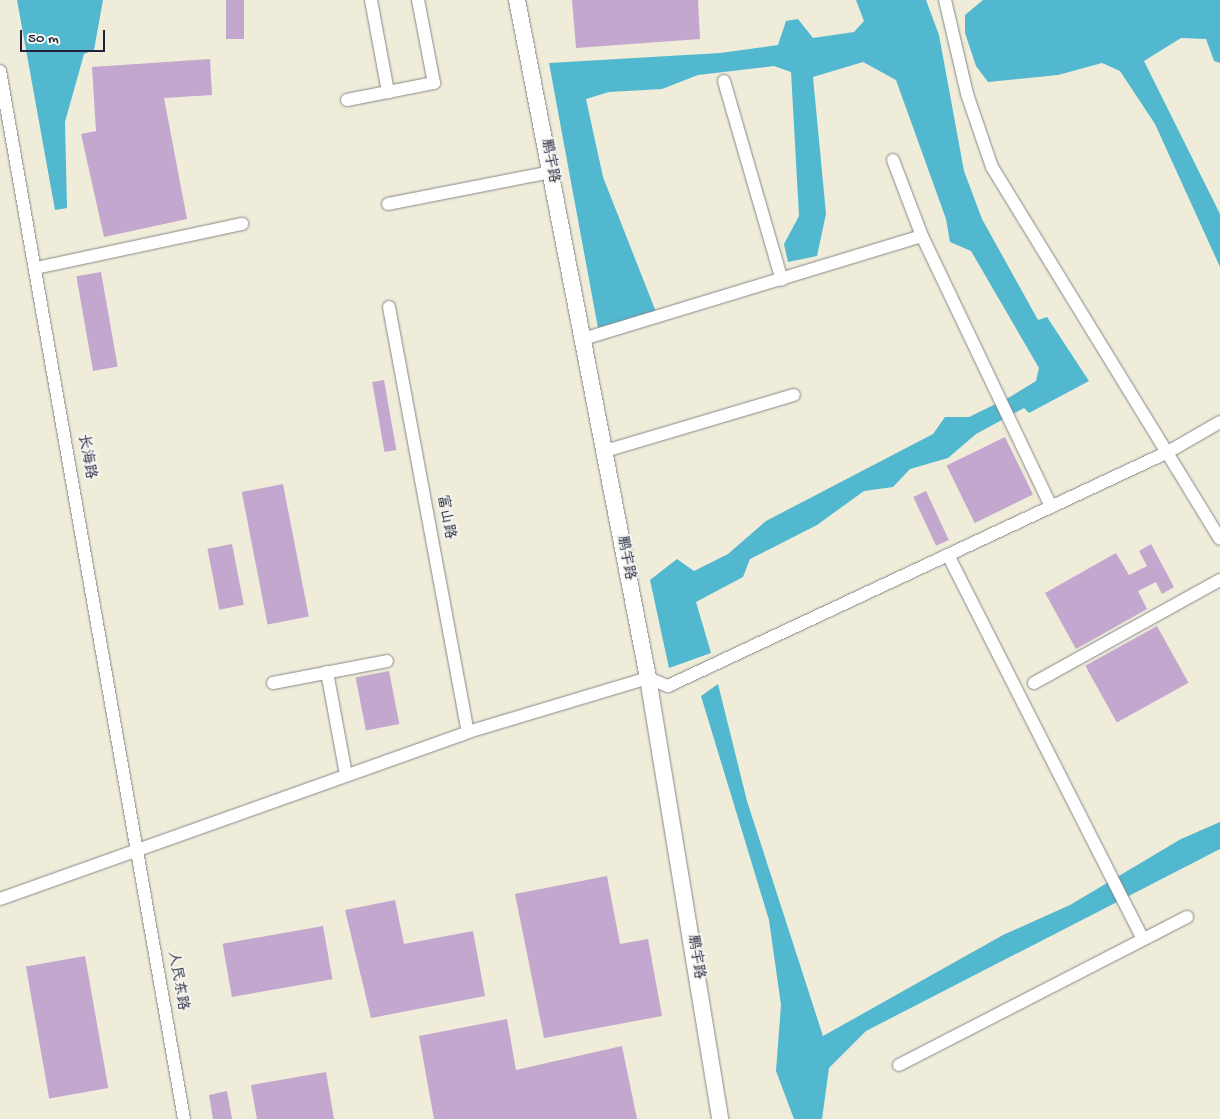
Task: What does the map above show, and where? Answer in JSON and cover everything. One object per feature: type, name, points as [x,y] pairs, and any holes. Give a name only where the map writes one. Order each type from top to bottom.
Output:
[{"type":"main road","name":"鹏宇路","points":[[517,0],[648,678],[720,1119]]},
{"type":"street","points":[[371,0],[388,92]]},
{"type":"street","points":[[347,100],[434,83],[418,0]]},
{"type":"street","points":[[945,0],[966,94],[992,167],[1220,539]]},
{"type":"street","name":"长海路","points":[[1,77],[138,849]]},
{"type":"street","points":[[724,81],[782,280]]},
{"type":"street","points":[[892,160],[922,236],[1051,507]]},
{"type":"street","points":[[388,204],[551,172]]},
{"type":"street","points":[[36,268],[242,224]]},
{"type":"street","points":[[583,340],[922,236]]},
{"type":"street","name":"富山路","points":[[389,307],[468,732]]},
{"type":"street","points":[[605,451],[794,395]]},
{"type":"street","points":[[0,899],[468,732],[648,678],[668,686],[1168,452],[1220,422]]},
{"type":"street","points":[[948,555],[1142,938]]},
{"type":"street","points":[[1034,683],[1220,580]]},
{"type":"street","points":[[273,683],[387,660]]},
{"type":"street","points":[[327,672],[346,775]]},
{"type":"street","name":"人民东路","points":[[138,849],[184,1119]]},
{"type":"street","points":[[899,1065],[1142,938],[1187,917]]},
{"type":"water","points":[[17,0],[103,0],[94,50],[84,54],[65,122],[67,208],[55,210]]},
{"type":"water","points":[[856,0],[926,0],[939,35],[964,171],[982,219],[1038,320],[1047,317],[1089,381],[1029,413],[1024,408],[976,434],[948,458],[910,469],[893,487],[864,491],[817,525],[750,559],[743,577],[696,602],[711,653],[669,668],[650,580],[677,559],[694,571],[728,554],[766,521],[933,434],[945,417],[969,417],[1010,397],[1036,381],[1039,368],[971,251],[950,242],[946,219],[896,80],[863,62],[813,77],[826,214],[817,256],[788,262],[784,244],[799,216],[791,72],[774,66],[698,75],[662,89],[609,92],[586,99],[603,177],[656,312],[598,328],[549,63],[720,53],[778,45],[786,21],[798,19],[813,38],[854,32],[864,21]]},
{"type":"water","points":[[983,0],[1220,0],[1220,63],[1214,61],[1206,39],[1181,38],[1144,61],[1220,214],[1220,267],[1155,124],[1120,71],[1102,63],[1058,75],[988,82],[976,66],[965,33],[965,15]]},
{"type":"water","points":[[718,684],[747,801],[823,1036],[1003,935],[1070,905],[1181,839],[1220,822],[1220,849],[866,1031],[829,1068],[822,1119],[794,1119],[776,1071],[781,1005],[769,920],[701,696]]},
{"type":"building","points":[[226,0],[244,0],[244,39],[226,39]]},
{"type":"building","points":[[572,0],[698,0],[700,39],[576,48]]},
{"type":"building","points":[[210,59],[212,95],[164,98],[187,219],[104,237],[81,134],[96,131],[92,67]]},
{"type":"building","points":[[101,272],[118,367],[93,371],[76,276]]},
{"type":"building","points":[[384,380],[396,450],[385,452],[372,382]]},
{"type":"building","points":[[1005,437],[1033,495],[975,523],[947,465]]},
{"type":"building","points":[[283,484],[309,617],[268,625],[242,492]]},
{"type":"building","points":[[926,491],[949,540],[936,546],[913,497]]},
{"type":"building","points":[[232,544],[244,605],[219,610],[207,549]]},
{"type":"building","points":[[1151,544],[1174,587],[1162,594],[1156,582],[1138,591],[1147,609],[1076,649],[1045,593],[1116,553],[1129,575],[1147,566],[1139,551]]},
{"type":"building","points":[[1157,626],[1189,683],[1117,723],[1085,666]]},
{"type":"building","points":[[389,671],[399,724],[366,730],[356,677]]},
{"type":"building","points":[[607,876],[620,944],[648,939],[662,1016],[544,1038],[515,894]]},
{"type":"building","points":[[395,900],[404,944],[473,931],[485,996],[371,1018],[345,910]]},
{"type":"building","points":[[323,926],[332,979],[232,997],[223,944]]},
{"type":"building","points":[[85,956],[108,1088],[49,1098],[26,966]]},
{"type":"building","points":[[507,1019],[516,1070],[622,1046],[637,1119],[434,1119],[419,1036]]},
{"type":"building","points":[[326,1072],[334,1119],[257,1119],[251,1085]]},
{"type":"building","points":[[227,1091],[232,1119],[213,1119],[209,1095]]}]
